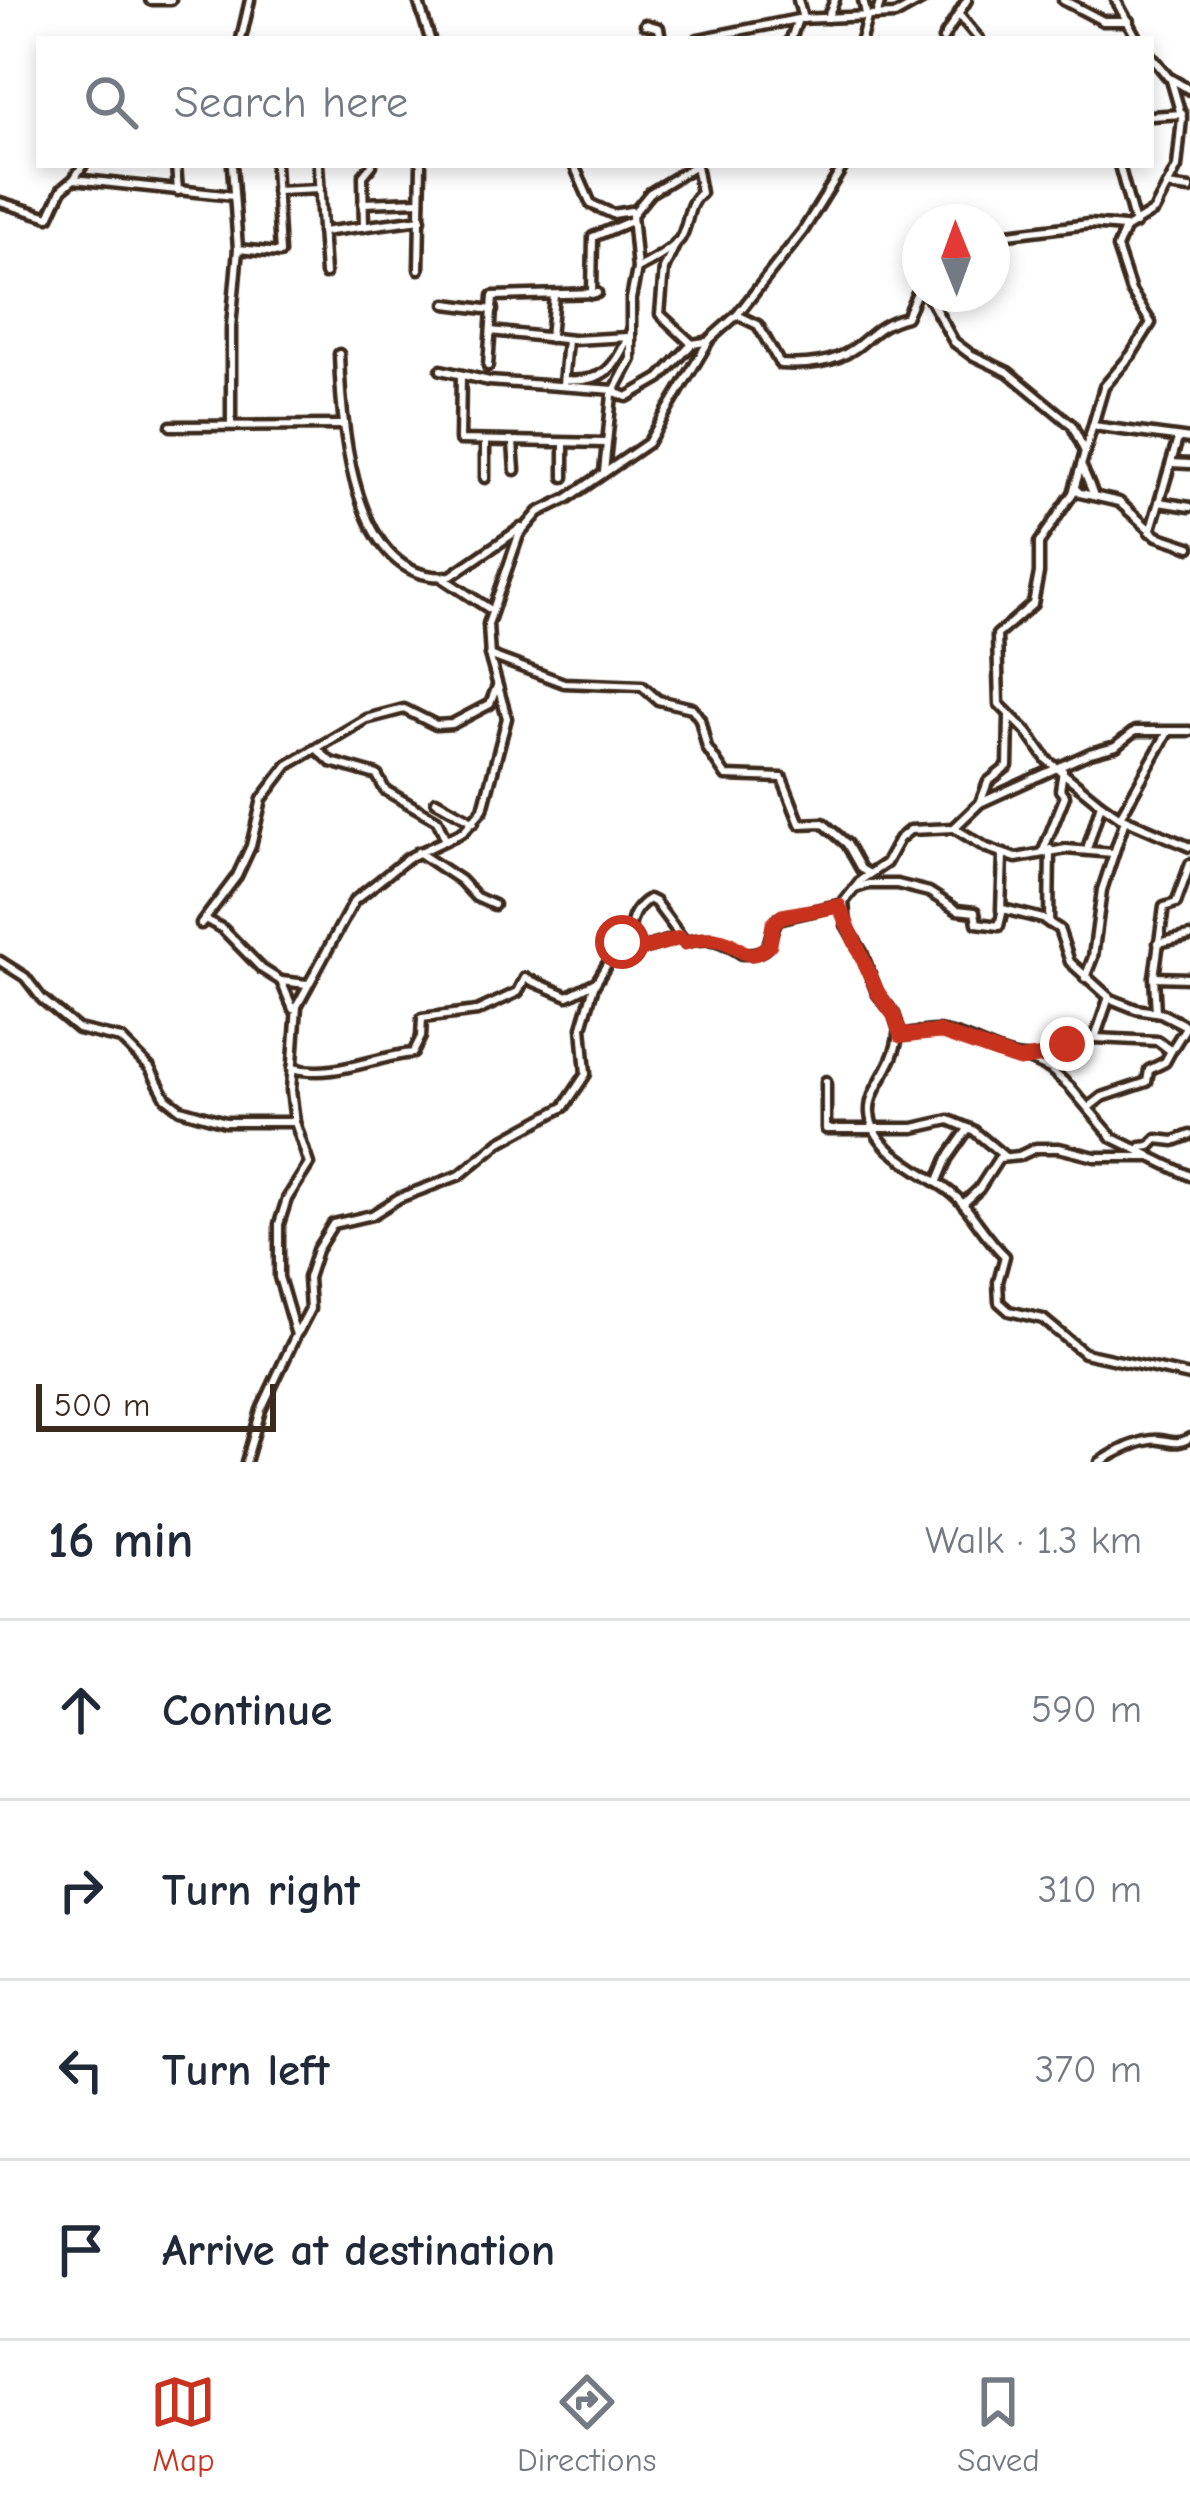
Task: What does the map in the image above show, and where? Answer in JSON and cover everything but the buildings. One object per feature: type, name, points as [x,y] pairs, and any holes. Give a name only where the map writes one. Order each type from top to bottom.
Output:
[{"type":"street","points":[[150,0],[171,0]]},
{"type":"street","points":[[242,36],[250,0]]},
{"type":"street","points":[[418,0],[429,36]]},
{"type":"street","points":[[792,36],[801,19],[798,0]]},
{"type":"street","points":[[827,17],[836,0]]},
{"type":"street","points":[[863,0],[871,17]]},
{"type":"street","points":[[862,36],[881,0]]},
{"type":"street","points":[[713,36],[801,19],[901,14],[922,0]]},
{"type":"street","points":[[945,36],[967,0]]},
{"type":"street","points":[[1063,0],[1103,21],[1129,21]]},
{"type":"street","points":[[1116,0],[1136,36]]},
{"type":"street","points":[[959,15],[976,36]]},
{"type":"street","points":[[645,24],[659,28],[660,36]]},
{"type":"street","points":[[1154,60],[1171,80],[1190,90]]},
{"type":"street","points":[[1010,234],[1089,224],[1126,228],[1152,214],[1181,154],[1181,114],[1171,80]]},
{"type":"street","points":[[1154,116],[1181,114]]},
{"type":"street","points":[[0,202],[49,217],[62,189],[81,168]]},
{"type":"street","points":[[176,168],[178,191]]},
{"type":"street","points":[[231,424],[231,327],[238,249],[232,168]]},
{"type":"street","points":[[238,249],[280,253],[275,168]]},
{"type":"street","points":[[318,168],[325,274]]},
{"type":"street","points":[[364,227],[363,176],[370,168]]},
{"type":"street","points":[[419,269],[421,168]]},
{"type":"street","points":[[575,168],[591,204],[613,214],[634,209],[691,168]]},
{"type":"street","points":[[692,344],[673,330],[659,310],[664,269],[692,200],[701,194],[697,168]]},
{"type":"street","points":[[441,577],[463,571],[539,512],[576,494],[648,443],[709,341],[737,315],[803,231],[842,168]]},
{"type":"street","points":[[1119,168],[1126,228],[1118,257],[1131,291],[1151,322],[1132,355],[1104,387],[1075,492],[1039,543],[1033,604],[996,639],[997,697],[1060,769],[1101,804],[1123,819],[1190,848]]},
{"type":"street","points":[[74,179],[234,196]]},
{"type":"street","points":[[1167,186],[1190,189]]},
{"type":"street","points":[[276,191],[320,189]]},
{"type":"street","points":[[363,203],[421,201]]},
{"type":"street","points":[[604,472],[615,391],[631,359],[631,299],[637,269],[634,209]]},
{"type":"street","points":[[322,232],[422,219]]},
{"type":"street","points":[[488,366],[495,295],[594,294],[593,237],[631,221]]},
{"type":"street","points":[[637,269],[676,243]]},
{"type":"street","points":[[550,338],[554,295]]},
{"type":"street","points":[[446,304],[493,310]]},
{"type":"street","points":[[737,315],[756,323],[780,364],[833,359],[883,323],[911,312]]},
{"type":"street","points":[[937,312],[954,342],[1008,372],[1072,425],[1086,455]]},
{"type":"street","points":[[491,331],[567,340],[628,337],[609,373],[591,381],[564,383]]},
{"type":"street","points":[[564,383],[567,340]]},
{"type":"street","points":[[441,370],[564,383],[627,397],[654,382],[692,344],[709,341]]},
{"type":"street","points":[[339,354],[342,425],[358,494],[378,539],[408,568],[441,577],[491,610]]},
{"type":"street","points":[[461,375],[459,436],[485,442],[606,443]]},
{"type":"street","points":[[171,426],[342,425]]},
{"type":"street","points":[[1093,426],[1190,440]]},
{"type":"street","points":[[1150,532],[1178,439]]},
{"type":"street","points":[[484,478],[485,442]]},
{"type":"street","points":[[513,443],[515,470]]},
{"type":"street","points":[[563,477],[564,443]]},
{"type":"street","points":[[1171,463],[1190,464]]},
{"type":"street","points":[[1082,466],[1096,495]]},
{"type":"street","points":[[1075,492],[1124,505],[1150,532],[1190,547]]},
{"type":"street","points":[[1159,502],[1190,507]]},
{"type":"street","points":[[295,1012],[353,901],[418,852],[474,822],[484,806],[506,724],[506,705],[487,634],[491,610],[524,526]]},
{"type":"street","points":[[489,655],[564,683],[645,687],[658,700],[692,708],[700,719],[707,748],[726,776],[782,778],[800,824],[824,823],[878,885]]},
{"type":"street","points":[[307,984],[280,980],[262,969],[224,929],[202,921],[237,876],[251,846],[262,799],[288,764],[361,721],[398,710],[436,725],[452,724],[490,704],[498,682]]},
{"type":"street","points":[[980,803],[986,785],[1008,766],[1010,717]]},
{"type":"street","points":[[954,828],[980,803],[1116,746],[1135,730],[1190,731]]},
{"type":"street","points":[[1085,978],[1102,890],[1123,819],[1168,732]]},
{"type":"street","points":[[318,750],[335,764],[376,775],[385,790],[437,820],[446,840]]},
{"type":"street","points":[[1049,922],[1047,850],[1065,796],[1060,790],[1060,769]]},
{"type":"street","points":[[436,801],[474,822]]},
{"type":"street","points":[[1087,849],[1101,804]]},
{"type":"street","points":[[246,1462],[262,1409],[310,1309],[308,1279],[318,1246],[331,1225],[372,1215],[395,1200],[460,1175],[496,1144],[564,1107],[586,1074],[582,1028],[596,982],[630,934],[638,907],[650,899],[685,943],[700,938],[725,942],[737,953],[752,954],[770,944],[773,924],[782,916],[842,906],[855,888],[890,859],[906,832],[954,828],[1003,855],[1022,858],[1047,850],[1113,853]]},
{"type":"street","points":[[418,852],[460,880],[476,897],[494,905]]},
{"type":"street","points":[[855,888],[897,884],[929,892],[955,909],[975,912],[977,923],[995,927],[1001,910],[1003,855]]},
{"type":"street","points":[[1156,1012],[1154,977],[1164,907],[1176,903],[1190,864]]},
{"type":"street","points":[[842,906],[876,990],[894,1015],[898,1034],[893,1061],[871,1103],[875,1130],[897,1155],[963,1204],[1006,1258],[997,1289],[999,1302],[1006,1309],[1043,1319],[1084,1353],[1190,1376]]},
{"type":"street","points":[[1001,910],[1049,922],[1061,931],[1070,962],[1109,997],[1188,1027],[1165,1062],[1149,1070],[1147,1082],[1102,1097],[1088,1108]]},
{"type":"street","points":[[1157,944],[1190,936]]},
{"type":"street","points":[[610,958],[680,938]]},
{"type":"street","points":[[0,961],[25,977],[42,999],[78,1029],[122,1039],[150,1068],[166,1098],[180,1109],[225,1122],[295,1122]]},
{"type":"street","points":[[1154,977],[1190,977]]},
{"type":"street","points":[[292,1068],[317,1074],[413,1053],[422,1037],[422,1018],[481,1010],[518,992],[525,978],[568,996],[596,982]]},
{"type":"street","points":[[280,980],[295,1012],[295,1122],[309,1164],[283,1207],[278,1247],[279,1276],[296,1335]]},
{"type":"street","points":[[1096,1038],[1109,997]]},
{"type":"street","points":[[898,1034],[939,1032],[1030,1060],[1052,1071],[1112,1138],[1190,1176]]},
{"type":"street","points":[[1030,1060],[1061,1053],[1077,1036],[1153,1040],[1171,1051]]},
{"type":"street","points":[[826,1081],[826,1129],[914,1128],[943,1119],[969,1128],[1004,1156]]},
{"type":"street","points":[[937,1183],[969,1128]]},
{"type":"street","points":[[1132,1146],[1148,1147],[1159,1138],[1174,1141],[1190,1135]]},
{"type":"street","points":[[963,1204],[1004,1156],[1052,1148],[1095,1157],[1151,1157]]},
{"type":"street","points":[[1100,1462],[1148,1441],[1173,1444],[1190,1438]]},
{"type":"route","points":[[622,942],[610,958],[680,938],[685,943],[700,938],[725,942],[737,953],[752,954],[770,944],[773,924],[782,916],[839,906],[901,1036],[939,1032],[1019,1060],[1061,1053],[1067,1044]]}]
